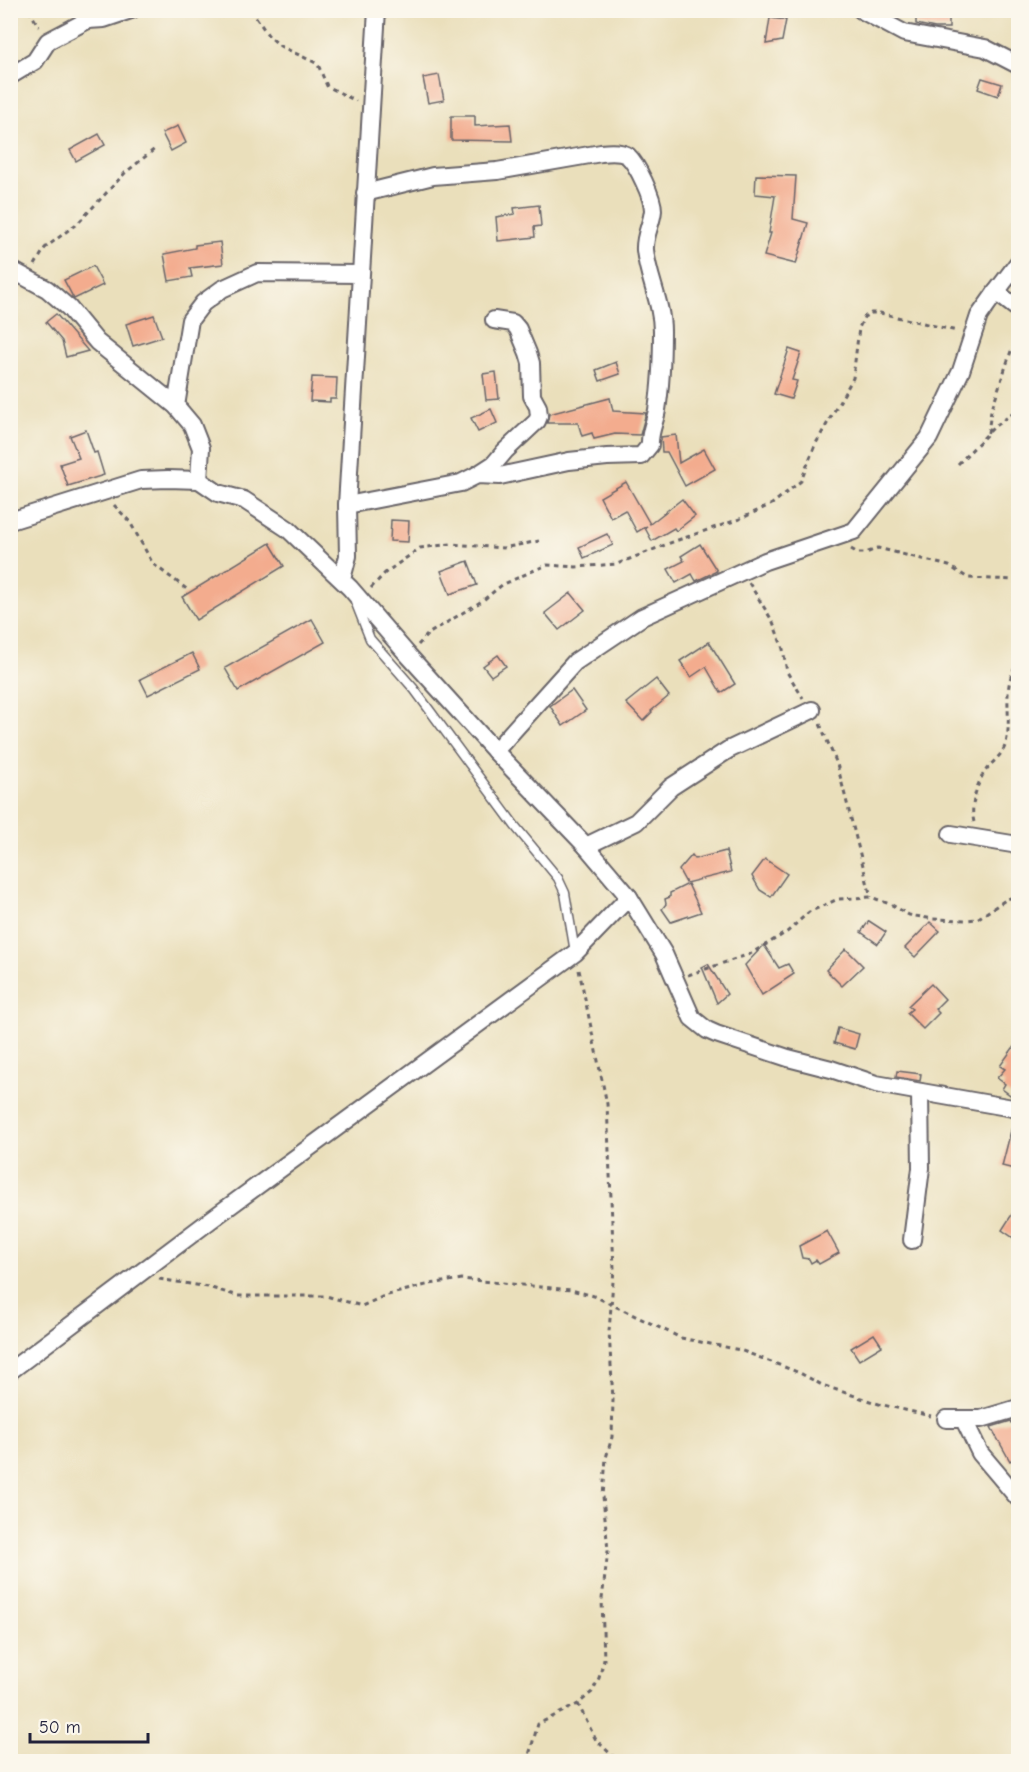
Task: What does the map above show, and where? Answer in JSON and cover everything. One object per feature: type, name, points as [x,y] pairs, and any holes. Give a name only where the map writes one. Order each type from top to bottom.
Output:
[{"type":"street","points":[[10,76],[35,61],[48,41],[90,15],[104,19],[131,10]]},
{"type":"street","points":[[350,589],[347,505],[377,10]]},
{"type":"street","points":[[861,10],[904,33],[986,48],[1018,65]]},
{"type":"street","points":[[365,193],[433,176],[497,171],[613,152],[626,155],[636,167],[650,196],[653,212],[645,237],[645,250],[661,307],[662,330],[657,410],[649,437],[650,446],[641,456],[569,461],[500,476],[477,475]]},
{"type":"street","points":[[495,751],[575,662],[642,617],[765,561],[854,531],[929,438],[961,370],[979,316],[1018,263]]},
{"type":"street","points":[[10,269],[47,289],[69,308],[97,342],[176,406],[192,425],[201,448],[199,480]]},
{"type":"street","points":[[176,406],[190,320],[203,303],[222,289],[257,273],[360,274]]},
{"type":"street","points":[[996,292],[1018,309]]},
{"type":"street","points":[[347,505],[461,483],[494,464],[537,422],[539,416],[538,407],[532,396],[531,363],[518,329],[513,323],[494,320]]},
{"type":"street","points":[[10,520],[141,480],[199,480],[218,493],[244,500],[288,529],[350,589],[495,751],[586,846],[629,897],[663,954],[692,1018],[707,1030],[788,1058],[831,1068],[876,1084],[1018,1109]]},
{"type":"street","points":[[586,846],[636,822],[671,787],[728,750],[812,710]]},
{"type":"street","points":[[951,834],[1018,845]]},
{"type":"street","points":[[10,1371],[137,1274],[575,953],[629,897]]},
{"type":"street","points":[[912,1240],[921,1168],[920,1092]]},
{"type":"street","points":[[946,1419],[981,1419],[1018,1408]]},
{"type":"street","points":[[964,1420],[980,1453],[1018,1498]]},
{"type":"lane","points":[[350,589],[370,639],[414,689],[514,826],[558,878],[565,893],[575,953]]},
{"type":"path","points":[[29,10],[48,41]]},
{"type":"path","points":[[251,10],[268,35],[279,46],[316,63],[320,67],[327,86],[372,111]]},
{"type":"path","points":[[28,277],[45,248],[79,222],[125,173],[156,148]]},
{"type":"path","points":[[408,655],[428,634],[482,601],[501,585],[547,565],[576,567],[617,564],[675,540],[740,519],[772,504],[801,481],[815,445],[853,378],[859,328],[864,317],[871,313],[880,313],[969,333],[974,330]]},
{"type":"path","points":[[988,433],[991,411],[1012,348]]},
{"type":"path","points":[[958,464],[988,433],[1018,410]]},
{"type":"path","points":[[102,493],[130,522],[153,564],[188,590]]},
{"type":"path","points":[[830,538],[858,553],[878,548],[949,566],[968,578],[1018,580]]},
{"type":"path","points":[[350,589],[385,573],[420,548],[451,544],[503,548],[539,541]]},
{"type":"path","points":[[741,572],[773,622],[783,649],[787,672],[825,733],[837,764],[871,897]]},
{"type":"path","points":[[977,838],[971,812],[973,800],[984,772],[999,758],[1005,744],[1009,680],[1018,661]]},
{"type":"path","points":[[675,979],[750,954],[787,932],[808,912],[838,898],[871,897],[909,915],[933,919],[967,920],[977,919],[1007,898],[1018,896]]},
{"type":"path","points":[[527,1761],[538,1724],[578,1704],[592,1692],[604,1660],[602,1599],[608,1551],[603,1496],[606,1458],[612,1437],[613,1401],[609,1362],[614,1238],[607,1104],[575,953]]},
{"type":"path","points":[[137,1274],[208,1287],[238,1296],[326,1296],[362,1306],[384,1296],[430,1284],[462,1279],[571,1290],[594,1296],[681,1338],[740,1350],[800,1373],[822,1385],[879,1404],[946,1419]]},
{"type":"path","points":[[578,1704],[596,1740],[619,1761]]},
{"type":"building","points":[[916,10],[949,10],[949,28],[916,24]]},
{"type":"building","points":[[770,18],[786,20],[782,41],[766,44]]},
{"type":"building","points":[[439,75],[444,100],[428,103],[423,78]]},
{"type":"building","points":[[982,78],[1002,84],[998,96],[978,89]]},
{"type":"building","points":[[451,116],[475,116],[475,126],[510,124],[512,141],[451,140]]},
{"type":"building","points":[[178,126],[186,143],[171,151],[162,133]]},
{"type":"building","points":[[99,134],[105,145],[76,161],[70,150]]},
{"type":"building","points":[[756,175],[796,176],[793,219],[808,223],[796,264],[764,256],[771,233],[769,233],[775,196],[755,194]]},
{"type":"building","points":[[539,205],[541,226],[534,227],[535,237],[498,241],[496,217],[515,214],[514,208]]},
{"type":"building","points":[[220,242],[223,264],[190,268],[192,277],[169,281],[164,254],[195,248],[195,245]]},
{"type":"building","points":[[93,266],[103,285],[74,299],[64,280]]},
{"type":"building","points":[[56,314],[88,351],[66,357],[62,341],[46,322]]},
{"type":"building","points":[[154,315],[162,337],[133,346],[126,324]]},
{"type":"building","points":[[789,349],[801,353],[792,380],[797,381],[791,399],[774,394]]},
{"type":"building","points":[[616,362],[620,374],[600,381],[596,370]]},
{"type":"building","points":[[496,372],[499,399],[486,400],[483,374]]},
{"type":"building","points":[[312,377],[337,378],[336,399],[330,399],[330,402],[310,401]]},
{"type":"building","points":[[610,398],[613,411],[646,413],[640,435],[615,434],[594,439],[592,433],[582,436],[578,423],[547,423],[549,414]]},
{"type":"building","points":[[491,409],[497,423],[478,432],[471,418]]},
{"type":"building","points":[[86,430],[94,453],[97,452],[104,475],[68,486],[60,464],[79,458],[70,436]]},
{"type":"building","points":[[676,435],[679,463],[704,449],[715,469],[685,486],[667,452],[662,452],[661,437]]},
{"type":"building","points":[[626,482],[650,524],[682,499],[695,516],[676,531],[674,528],[652,541],[645,528],[647,526],[637,532],[625,510],[611,518],[600,497]]},
{"type":"building","points":[[391,520],[409,521],[408,542],[390,541]]},
{"type":"building","points":[[607,534],[613,545],[584,558],[579,547]]},
{"type":"building","points":[[270,543],[284,566],[196,620],[182,597]]},
{"type":"building","points":[[700,544],[717,571],[696,581],[692,574],[676,583],[668,569],[684,561],[681,556]]},
{"type":"building","points":[[468,561],[477,585],[450,594],[441,571]]},
{"type":"building","points":[[571,593],[585,610],[559,630],[545,613]]},
{"type":"building","points":[[312,619],[325,642],[238,691],[225,668]]},
{"type":"building","points":[[709,642],[735,684],[721,693],[706,667],[691,677],[680,661]]},
{"type":"building","points":[[192,653],[200,669],[148,695],[140,679]]},
{"type":"building","points":[[498,655],[506,666],[491,676],[483,666]]},
{"type":"building","points":[[656,679],[669,696],[643,721],[626,703]]},
{"type":"building","points":[[572,690],[586,710],[563,726],[550,706]]},
{"type":"building","points":[[726,851],[731,872],[686,883],[679,870],[692,855],[695,859]]},
{"type":"building","points":[[765,859],[787,874],[771,897],[760,890],[752,876]]},
{"type":"building","points":[[688,884],[701,912],[671,922],[662,909],[666,904],[665,899],[670,897],[670,893]]},
{"type":"building","points":[[869,921],[886,932],[878,944],[861,932]]},
{"type":"building","points":[[930,922],[940,931],[915,957],[905,948]]},
{"type":"building","points":[[764,945],[779,968],[788,964],[794,974],[762,995],[745,965]]},
{"type":"building","points":[[846,949],[863,966],[842,986],[826,970]]},
{"type":"building","points":[[708,964],[727,994],[717,1003],[702,967]]},
{"type":"building","points":[[931,984],[945,999],[935,1009],[939,1013],[923,1029],[907,1013],[912,1009],[908,1006]]},
{"type":"building","points":[[838,1028],[859,1034],[855,1049],[834,1043]]},
{"type":"building","points":[[1018,1041],[1018,1098],[1002,1089],[1005,1084],[997,1078],[1005,1069],[1000,1066]]},
{"type":"building","points":[[897,1071],[921,1074],[920,1081],[896,1077]]},
{"type":"building","points":[[1014,1119],[1018,1120],[1018,1170],[1002,1166]]},
{"type":"building","points":[[1018,1205],[1018,1241],[1002,1230]]},
{"type":"building","points":[[827,1231],[839,1253],[819,1264],[816,1260],[811,1263],[809,1259],[802,1258],[799,1246]]},
{"type":"building","points":[[874,1334],[882,1346],[859,1360],[851,1348]]},
{"type":"building","points":[[1011,1421],[1018,1435],[1018,1456],[1010,1461],[991,1427]]}]
